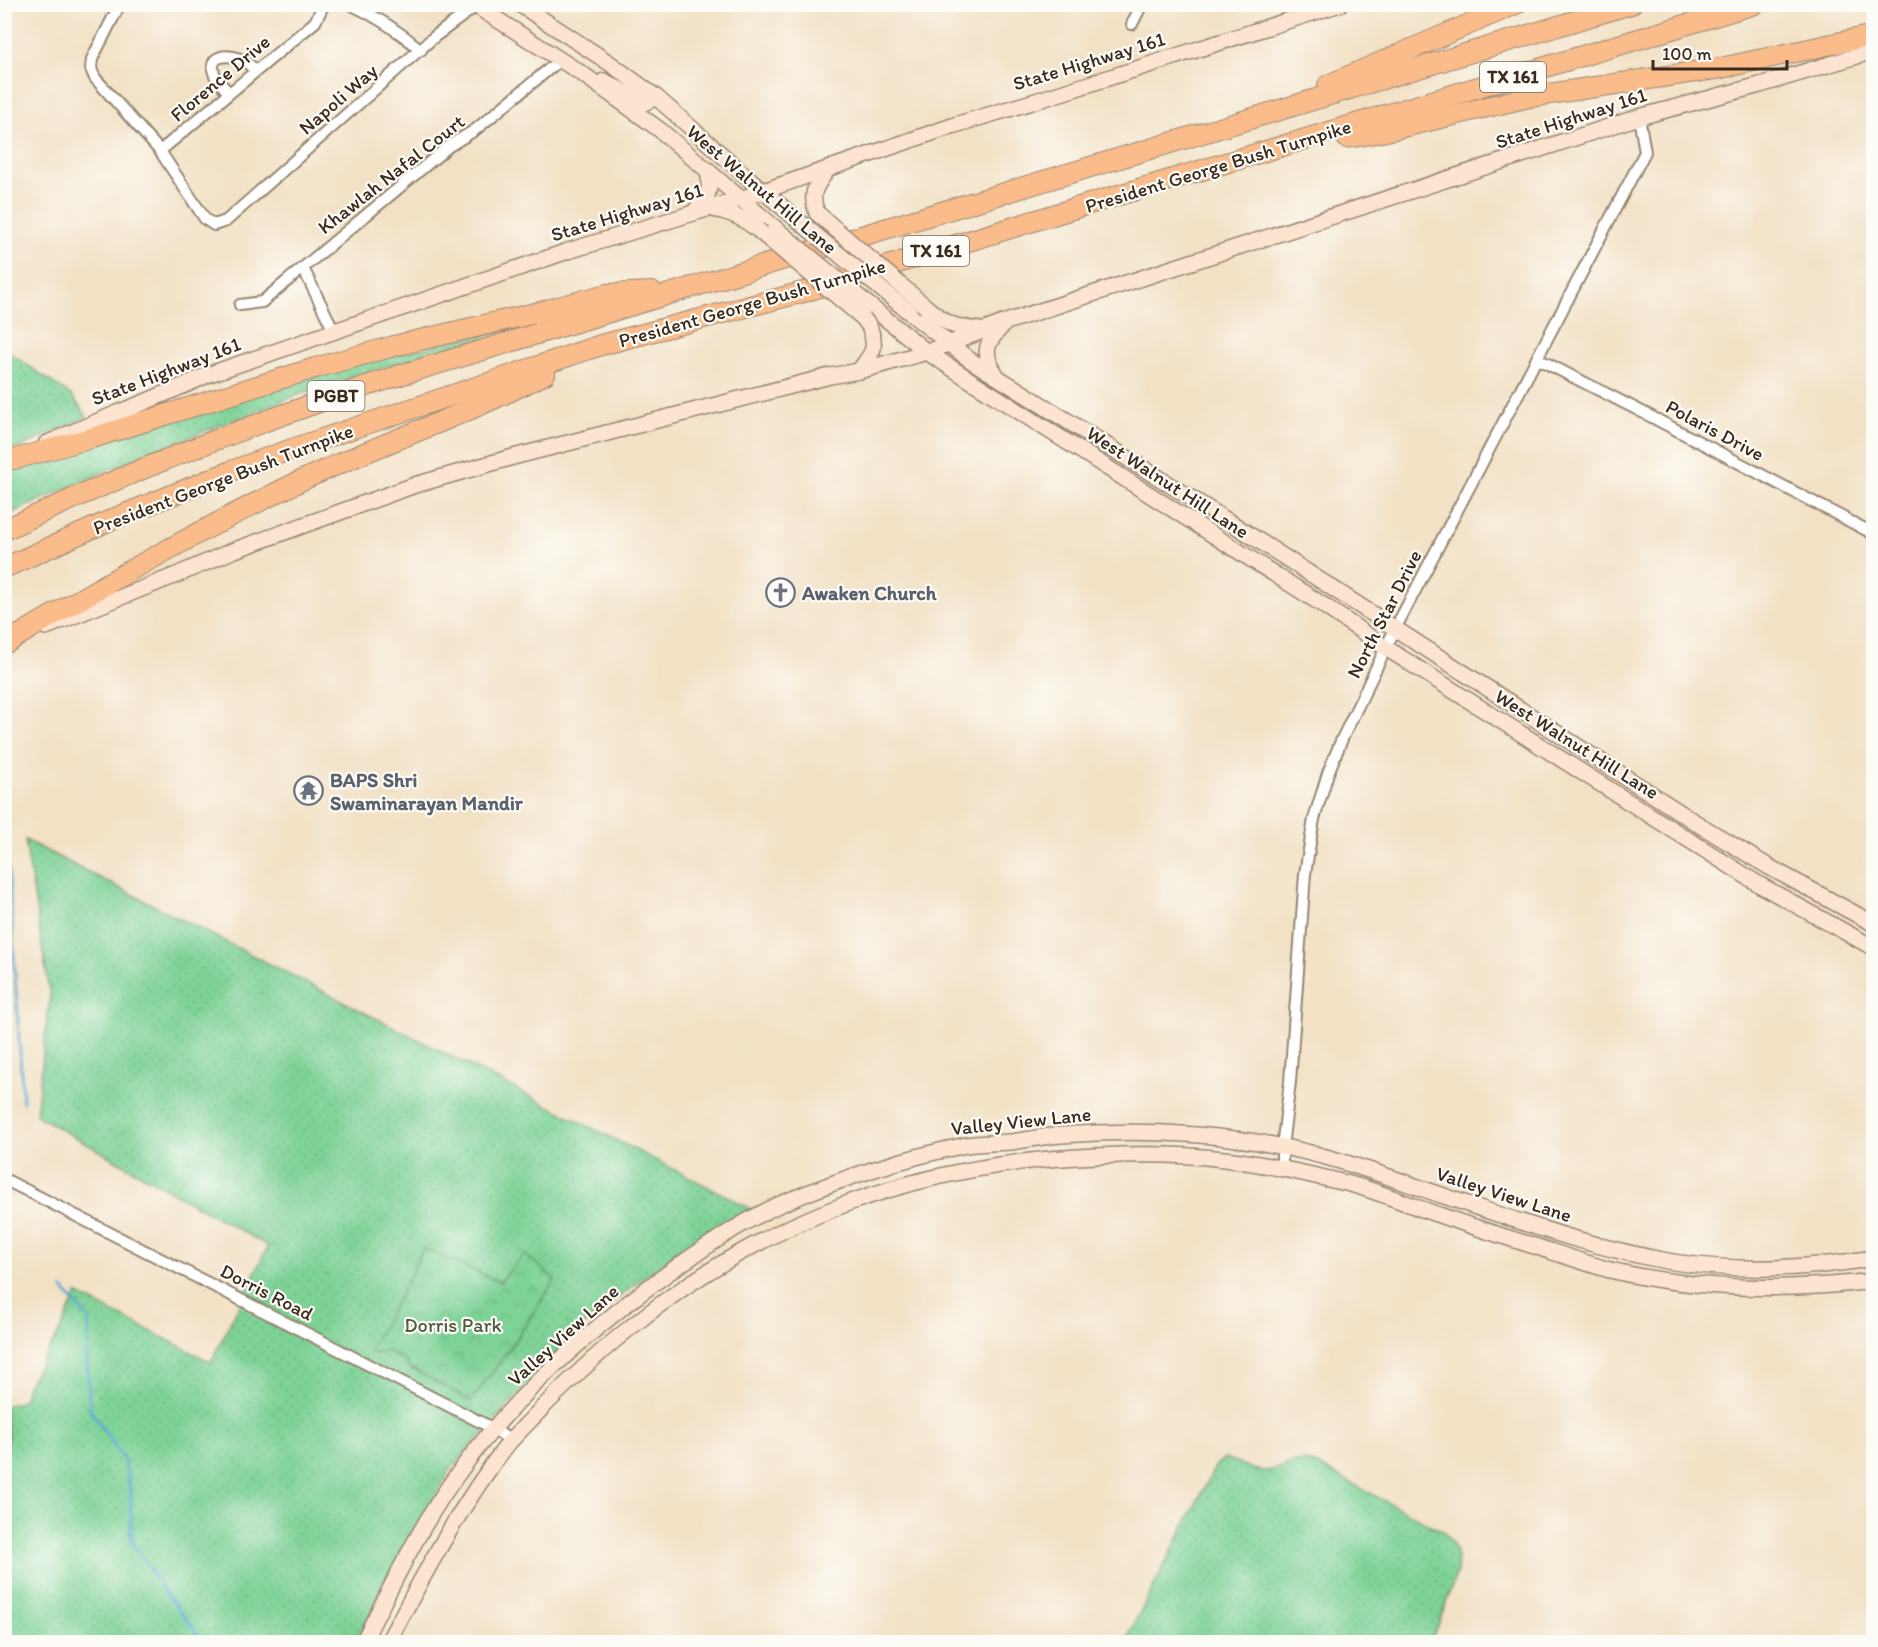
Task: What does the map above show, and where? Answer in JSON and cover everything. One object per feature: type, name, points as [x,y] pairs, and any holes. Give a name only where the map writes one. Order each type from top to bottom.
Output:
[{"type":"highway","points":[[1261,116],[1347,76],[1406,53],[1516,4]]},
{"type":"highway","name":"President George Bush Turnpike","points":[[4,530],[158,462],[335,396],[1631,4]]},
{"type":"highway","name":"President George Bush Turnpike","points":[[4,568],[123,515],[292,448],[601,345],[807,291],[1755,4]]},
{"type":"highway","points":[[1271,150],[1383,132],[1529,97],[1721,68],[1874,35]]},
{"type":"highway","points":[[10,461],[394,346],[607,294],[679,291]]},
{"type":"highway","points":[[5,644],[125,572],[292,485],[515,390],[601,345]]},
{"type":"main road","name":"West Walnut Hill Lane","points":[[519,4],[608,62],[656,98],[762,191],[970,360],[1236,526],[1705,829],[1874,924]]},
{"type":"main road","name":"State Highway 161","points":[[10,461],[90,423],[156,399],[207,375],[334,331],[567,251],[740,199],[955,125],[1340,4]]},
{"type":"main road","name":"West Walnut Hill Lane","points":[[474,5],[584,75],[660,130],[740,199],[927,352],[1695,844],[1761,885],[1874,948]]},
{"type":"main road","name":"State Highway 161","points":[[5,644],[232,552],[415,485],[513,457],[927,352],[1006,322],[1639,117],[1760,85],[1874,51]]},
{"type":"main road","points":[[584,75],[603,80],[644,103],[656,98]]},
{"type":"main road","points":[[692,214],[707,198],[711,184],[708,170]]},
{"type":"main road","points":[[828,170],[813,190],[813,202],[817,213],[926,308],[947,323],[960,328],[983,330]]},
{"type":"main road","points":[[708,209],[728,212],[744,218],[863,318],[875,341],[872,353],[859,371]]},
{"type":"main road","points":[[996,375],[988,361],[987,347],[992,337],[1006,322]]},
{"type":"main road","points":[[1082,452],[1092,437]]},
{"type":"main road","points":[[1556,756],[1567,740]]},
{"type":"main road","points":[[1695,844],[1705,829]]},
{"type":"main road","name":"Valley View Lane","points":[[363,1642],[425,1523],[458,1473],[525,1395],[605,1321],[721,1237],[780,1204],[878,1168],[972,1144],[1060,1135],[1120,1132],[1229,1139],[1321,1155],[1567,1237],[1613,1250],[1674,1262],[1741,1267],[1800,1268],[1874,1258]]},
{"type":"main road","name":"Valley View Lane","points":[[388,1642],[447,1532],[472,1493],[511,1441],[582,1367],[660,1304],[700,1276],[776,1233],[854,1200],[950,1172],[1065,1157],[1124,1155],[1222,1158],[1282,1168],[1358,1186],[1445,1217],[1610,1270],[1672,1282],[1761,1288],[1840,1285],[1874,1281]]},
{"type":"street","points":[[120,4],[92,59],[91,69],[95,78],[160,151]]},
{"type":"street","name":"Florence Drive","points":[[160,151],[315,22],[324,4]]},
{"type":"street","points":[[350,4],[402,33],[421,50]]},
{"type":"street","points":[[1132,24],[1142,4]]},
{"type":"street","name":"Napoli Way","points":[[160,151],[205,219],[214,225],[226,220],[434,37],[474,5]]},
{"type":"street","points":[[229,93],[214,76],[213,66],[216,59],[222,56],[242,60],[256,70]]},
{"type":"street","name":"Khawlah Nafal Court","points":[[240,305],[262,302],[449,146],[475,130],[560,60]]},
{"type":"street","name":"North Star Drive","points":[[1282,1168],[1305,874],[1314,819],[1328,773],[1395,629],[1645,152],[1639,117]]},
{"type":"street","points":[[303,268],[334,331]]},
{"type":"street","name":"Polaris Drive","points":[[1538,359],[1874,534]]},
{"type":"street","name":"Dorris Road","points":[[4,1179],[494,1429],[511,1441]]},
{"type":"green space","points":[[533,322],[319,387],[135,458],[5,516],[5,475],[18,468],[304,377]]},
{"type":"green space","points":[[4,349],[72,396],[87,417],[5,454]]},
{"type":"green space","points":[[25,840],[752,1209],[664,1262],[580,1328],[523,1389],[451,1469],[356,1642],[5,1642],[4,1458],[8,1435],[5,1406],[23,1401],[27,1386],[60,1331],[77,1294],[211,1362],[268,1246],[36,1115],[50,996]]},
{"type":"green space","name":"Dorris Park","points":[[423,1248],[500,1282],[525,1254],[555,1280],[508,1351],[471,1401],[407,1366],[408,1363],[385,1350],[383,1353],[377,1351],[375,1354],[369,1351],[410,1277]]},
{"type":"green space","points":[[1225,1459],[1262,1471],[1269,1471],[1299,1461],[1313,1463],[1444,1532],[1455,1550],[1457,1572],[1432,1642],[1125,1642],[1215,1467]]},
{"type":"waterway","points":[[4,798],[23,1102]]},
{"type":"waterway","points":[[63,1289],[89,1319],[87,1359],[90,1410],[124,1460],[131,1492],[131,1540],[163,1590],[197,1633],[196,1642]]},
{"type":"place","name":"Awaken Church","points":[[781,593]]},
{"type":"place","name":"BAPS Shri Swaminarayan Mandir","points":[[309,791]]}]
